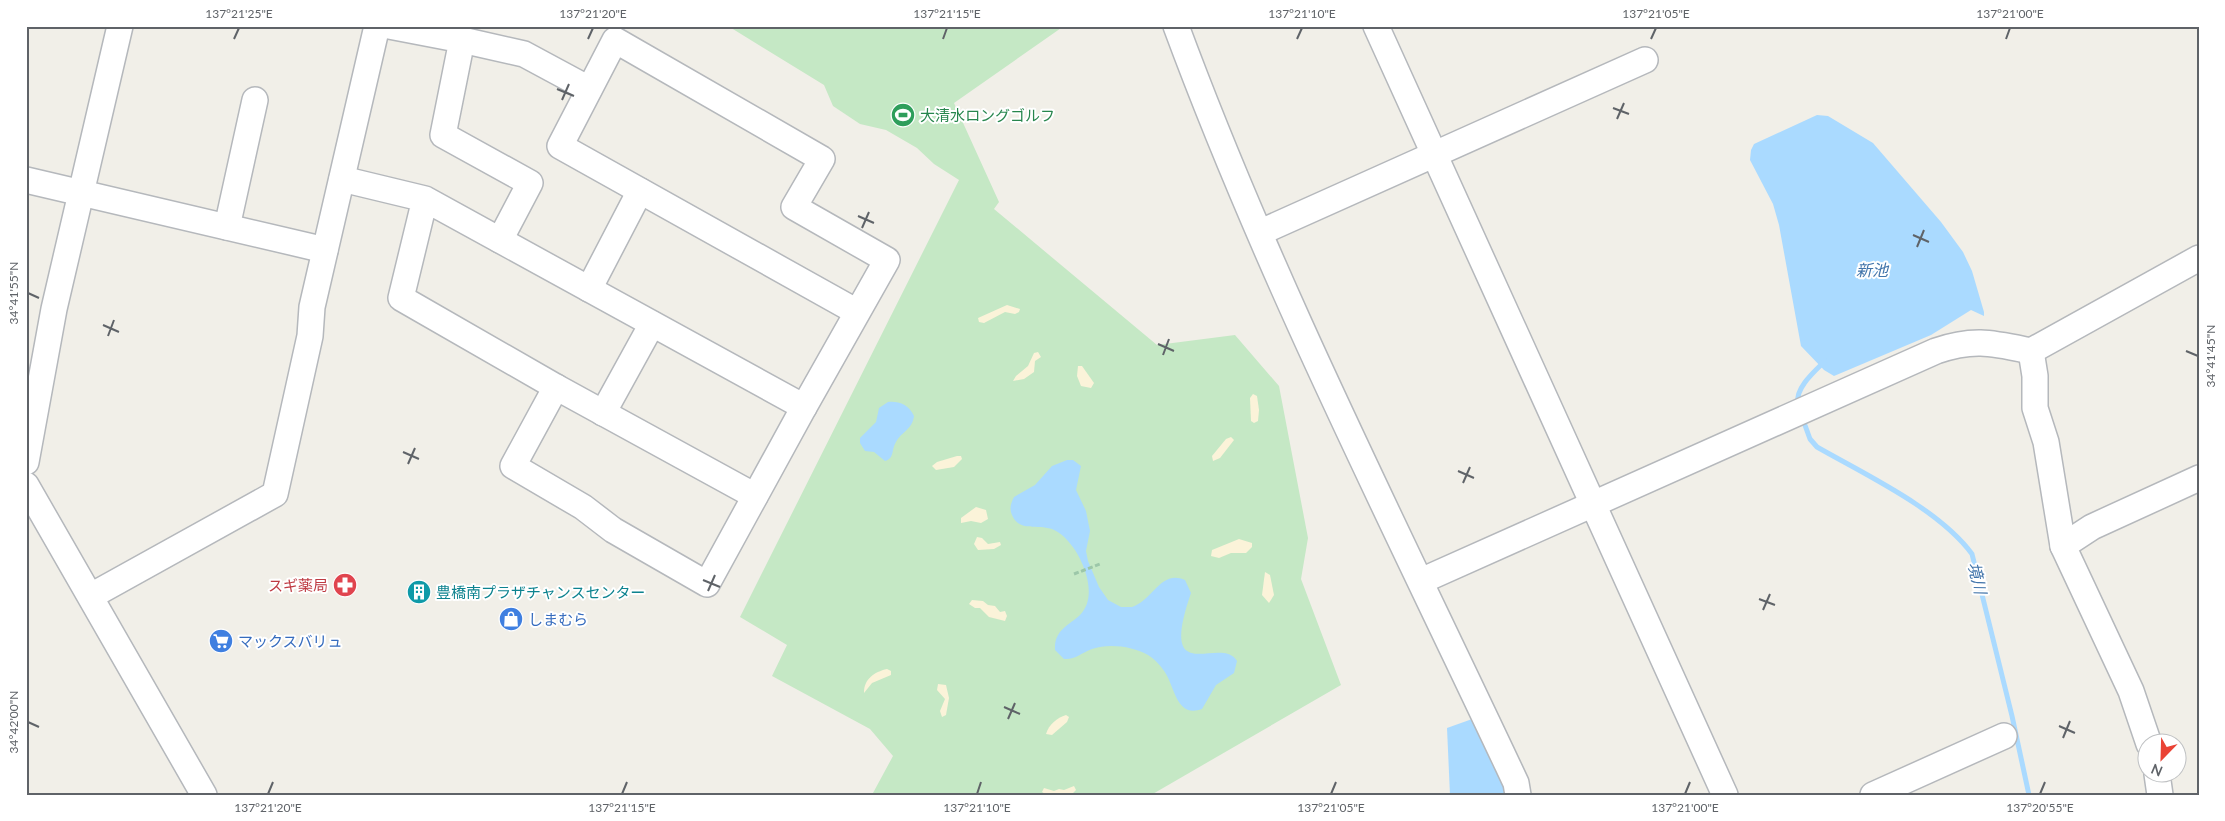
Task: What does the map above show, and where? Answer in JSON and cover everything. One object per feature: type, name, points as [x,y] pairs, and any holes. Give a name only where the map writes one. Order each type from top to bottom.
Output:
[{"type":"street","points":[[26,462],[45,354],[120,26]]},
{"type":"street","points":[[90,596],[275,494],[310,336],[312,307],[376,26]]},
{"type":"street","points":[[389,26],[524,54],[589,89]]},
{"type":"street","points":[[1176,26],[1213,126],[1326,382],[1516,783],[1518,795]]},
{"type":"street","points":[[1376,26],[1726,795]]},
{"type":"street","points":[[462,40],[443,135],[530,183],[500,240]]},
{"type":"street","points":[[556,387],[513,466],[583,507],[613,530],[707,584],[887,260],[794,207],[822,158],[615,40],[560,146],[857,312]]},
{"type":"street","points":[[1261,232],[1645,60]]},
{"type":"street","points":[[227,227],[255,100]]},
{"type":"street","points":[[342,178],[425,199],[804,407]]},
{"type":"street","points":[[26,180],[326,250]]},
{"type":"street","points":[[589,289],[640,191]]},
{"type":"street","points":[[425,199],[401,298],[556,387],[755,496]]},
{"type":"street","points":[[1421,581],[1594,502],[1936,351],[1958,343],[1982,341],[2031,351],[2199,258]]},
{"type":"street","points":[[603,413],[652,324]]},
{"type":"street","points":[[2031,351],[2035,376],[2035,408],[2046,442],[2064,546],[2130,691],[2146,734]]},
{"type":"street","points":[[2064,546],[2092,528],[2199,478]]},
{"type":"street","points":[[26,484],[204,795]]},
{"type":"street","points":[[1873,795],[2004,736]]},
{"type":"path","points":[[1074,574],[1100,564]]},
{"type":"green space","points":[[728,26],[1064,26],[954,103],[999,202],[994,209],[1157,345],[1235,335],[1279,386],[1308,538],[1301,579],[1341,685],[1151,795],[873,793],[893,756],[870,729],[772,676],[787,645],[740,617],[959,180],[934,164],[917,148],[886,130],[860,124],[833,106],[824,85]]},
{"type":"sand","points":[[1007,305],[1020,309],[1019,312],[1015,314],[1005,312],[984,323],[979,322],[978,318]]},
{"type":"sand","points":[[1038,352],[1041,357],[1035,361],[1034,372],[1024,379],[1013,381],[1028,366],[1034,353]]},
{"type":"sand","points":[[1078,366],[1082,366],[1094,383],[1091,388],[1081,386],[1077,376]]},
{"type":"sand","points":[[1253,394],[1257,396],[1259,410],[1258,421],[1254,423],[1251,421],[1250,398]]},
{"type":"sand","points":[[1231,437],[1234,440],[1220,458],[1213,461],[1212,456],[1226,439]]},
{"type":"sand","points":[[961,456],[962,459],[954,467],[936,470],[932,466],[937,462]]},
{"type":"sand","points":[[976,507],[986,510],[988,519],[981,523],[971,521],[961,523],[961,518]]},
{"type":"sand","points":[[977,537],[982,538],[988,544],[1000,542],[1001,545],[994,549],[978,550],[974,544]]},
{"type":"sand","points":[[1239,539],[1252,543],[1252,547],[1246,553],[1231,553],[1219,558],[1211,556],[1212,550]]},
{"type":"sand","points":[[1265,572],[1270,575],[1274,595],[1269,603],[1262,595]]},
{"type":"sand","points":[[972,600],[983,601],[988,605],[995,606],[1000,612],[1005,611],[1007,616],[1005,621],[989,617],[980,608],[975,608],[969,604]]},
{"type":"sand","points":[[887,669],[891,671],[891,675],[872,683],[864,693],[868,680],[878,672]]},
{"type":"sand","points":[[938,684],[946,685],[949,698],[946,715],[942,717],[940,711],[945,699],[937,690]]},
{"type":"sand","points":[[1066,715],[1069,717],[1067,722],[1052,735],[1046,734],[1054,722]]},
{"type":"sand","points":[[1074,786],[1076,790],[1071,795],[1047,795],[1042,792],[1044,788],[1054,791]]},
{"type":"water","name":"新池","points":[[1817,115],[1828,116],[1873,143],[1941,222],[1963,252],[1972,271],[1984,312],[1984,316],[1971,310],[1931,335],[1834,376],[1824,370],[1801,346],[1779,225],[1773,204],[1750,160],[1754,144]]},
{"type":"water","points":[[888,402],[903,404],[914,416],[909,427],[898,438],[892,456],[885,461],[874,452],[865,451],[860,443],[860,438],[876,422],[879,408]]},
{"type":"water","points":[[1067,460],[1073,460],[1081,466],[1076,490],[1086,511],[1090,531],[1086,551],[1088,561],[1099,587],[1108,600],[1121,607],[1132,607],[1146,598],[1163,582],[1177,578],[1185,580],[1191,593],[1183,623],[1182,641],[1186,650],[1195,654],[1229,654],[1237,661],[1234,673],[1216,685],[1202,709],[1194,711],[1182,706],[1166,674],[1158,663],[1148,655],[1135,649],[1105,646],[1064,659],[1055,650],[1055,643],[1059,633],[1080,615],[1085,608],[1089,591],[1086,574],[1075,550],[1062,535],[1044,527],[1020,524],[1012,515],[1011,503],[1014,497],[1035,485],[1052,466]]},
{"type":"water","points":[[1475,718],[1501,771],[1505,795],[1450,795],[1447,728]]},
{"type":"waterway","name":"境川","points":[[1798,403],[1798,397],[1803,386],[1825,361]]},
{"type":"waterway","name":"境川","points":[[1802,417],[1810,439],[1817,447],[1879,481],[1921,508],[1941,522],[1972,554],[2012,716],[2029,795]]},
{"type":"place","name":"大清水ロングゴルフ","points":[[903,115]]},
{"type":"place","name":"スギ薬局","points":[[345,585]]},
{"type":"place","name":"豊橋南プラザチャンスセンター","points":[[419,592]]},
{"type":"place","name":"しまむら","points":[[511,619]]},
{"type":"place","name":"マックスバリュ","points":[[221,641]]}]
